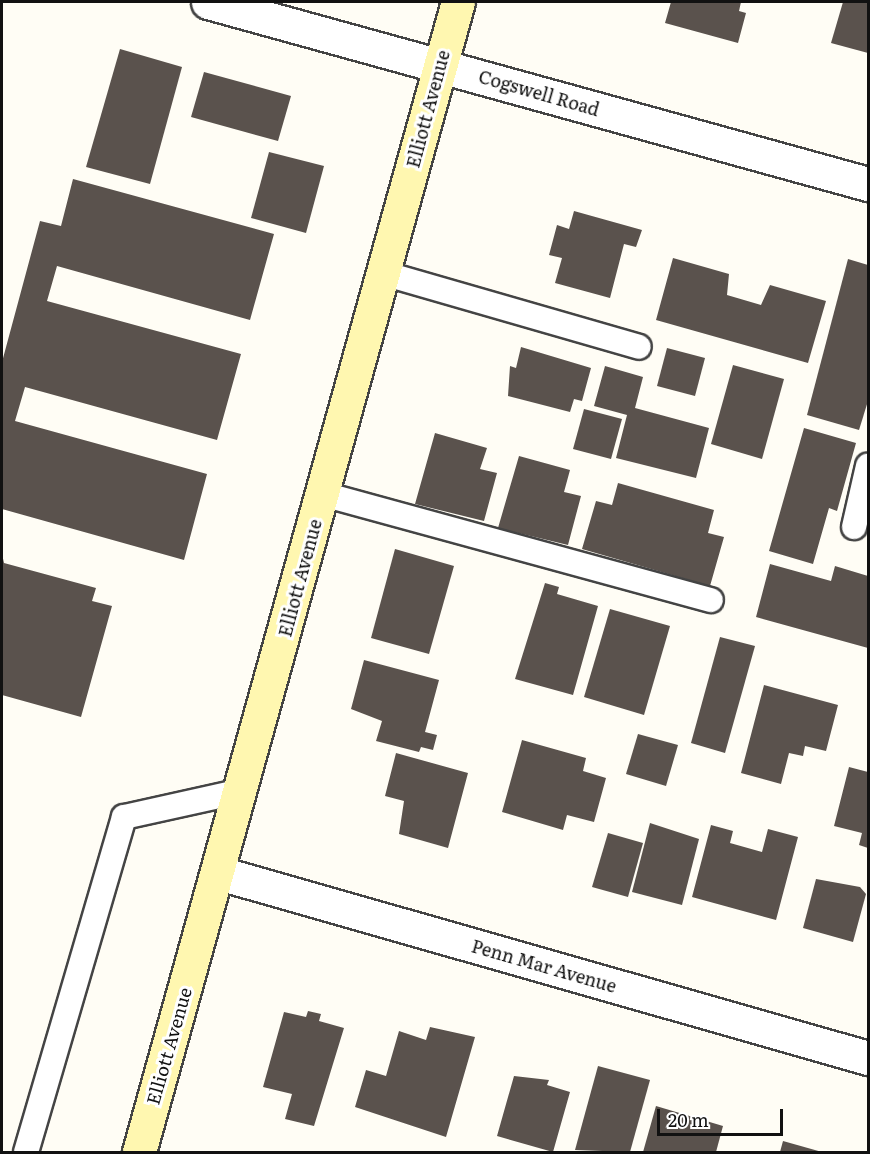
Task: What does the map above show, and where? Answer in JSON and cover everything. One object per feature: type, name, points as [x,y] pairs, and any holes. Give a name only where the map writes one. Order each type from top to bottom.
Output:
[{"type":"street","name":"Cogswell Road","points":[[208,2],[868,184]]},
{"type":"street","name":"Elliott Avenue","points":[[139,1152],[219,873],[458,2]]},
{"type":"street","name":"Penn Mar Avenue","points":[[219,873],[868,1058]]},
{"type":"lane","points":[[383,273],[639,347]]},
{"type":"lane","points":[[854,527],[868,466]]},
{"type":"lane","points":[[323,494],[711,600]]},
{"type":"lane","points":[[26,1152],[124,817],[241,791]]},
{"type":"building","points":[[671,2],[741,2],[739,11],[746,13],[738,43],[665,23]]},
{"type":"building","points":[[843,2],[868,2],[868,53],[831,43]]},
{"type":"building","points":[[120,49],[182,67],[150,184],[86,167]]},
{"type":"building","points":[[204,72],[291,96],[278,141],[191,117]]},
{"type":"building","points":[[269,152],[324,166],[306,233],[251,218]]},
{"type":"building","points":[[73,179],[274,234],[250,320],[57,266],[47,301],[241,354],[217,440],[25,387],[15,421],[207,474],[184,560],[2,509],[2,362],[40,221],[61,226]]},
{"type":"building","points":[[574,211],[642,230],[636,247],[624,244],[610,298],[555,283],[562,258],[549,255],[557,225],[569,229]]},
{"type":"building","points":[[673,258],[729,274],[727,295],[761,305],[770,285],[826,301],[808,363],[656,320]]},
{"type":"building","points":[[848,259],[868,265],[868,401],[859,430],[807,415]]},
{"type":"building","points":[[521,347],[591,368],[582,401],[574,399],[570,412],[508,396],[510,366],[516,368]]},
{"type":"building","points":[[667,348],[705,358],[695,396],[657,386]]},
{"type":"building","points":[[733,365],[784,379],[762,459],[711,444]]},
{"type":"building","points":[[605,366],[643,377],[635,408],[709,428],[696,478],[616,458],[627,415],[594,406]]},
{"type":"building","points":[[584,409],[622,419],[611,459],[573,449]]},
{"type":"building","points":[[804,428],[856,443],[837,511],[829,508],[813,564],[769,551]]},
{"type":"building","points":[[435,433],[487,448],[480,469],[497,473],[484,521],[415,504]]},
{"type":"building","points":[[519,456],[570,470],[564,492],[581,496],[568,545],[498,528]]},
{"type":"building","points":[[618,483],[714,510],[708,533],[724,537],[710,586],[582,549],[596,501],[612,505]]},
{"type":"building","points":[[395,549],[454,566],[429,654],[371,638]]},
{"type":"building","points":[[2,554],[4,563],[96,588],[92,601],[112,606],[81,717],[2,695]]},
{"type":"building","points":[[770,564],[831,581],[835,566],[868,576],[868,648],[756,617]]},
{"type":"building","points":[[545,583],[559,587],[557,594],[598,606],[573,695],[515,679]]},
{"type":"building","points":[[610,609],[670,626],[644,715],[584,697]]},
{"type":"building","points":[[720,637],[755,646],[725,753],[691,743]]},
{"type":"building","points":[[364,660],[439,680],[425,732],[437,735],[433,750],[421,747],[419,752],[376,741],[382,721],[351,709]]},
{"type":"building","points":[[764,685],[838,705],[826,751],[805,746],[803,756],[789,753],[781,784],[741,773]]},
{"type":"building","points":[[638,734],[678,745],[666,786],[626,774]]},
{"type":"building","points":[[522,740],[586,758],[583,771],[606,778],[594,822],[567,815],[563,830],[502,812]]},
{"type":"building","points":[[396,753],[468,773],[448,848],[399,834],[404,801],[385,796]]},
{"type":"building","points":[[849,767],[868,772],[868,848],[859,845],[862,833],[834,826]]},
{"type":"building","points":[[650,823],[699,839],[682,905],[632,892]]},
{"type":"building","points":[[711,825],[733,831],[730,843],[762,852],[768,829],[798,837],[776,920],[692,897]]},
{"type":"building","points":[[608,833],[643,843],[628,897],[592,887]]},
{"type":"building","points":[[816,879],[860,887],[866,894],[853,942],[803,928]]},
{"type":"building","points":[[308,1011],[321,1014],[319,1021],[344,1028],[314,1126],[285,1119],[292,1094],[263,1087],[284,1012],[306,1017]]},
{"type":"building","points":[[430,1027],[475,1037],[446,1137],[355,1107],[366,1070],[386,1076],[399,1031],[426,1040]]},
{"type":"building","points":[[598,1066],[650,1080],[630,1152],[575,1150]]},
{"type":"building","points":[[514,1076],[549,1080],[547,1085],[570,1092],[553,1152],[497,1136]]},
{"type":"building","points":[[656,1106],[723,1126],[716,1152],[643,1152]]},
{"type":"building","points":[[783,1141],[822,1152],[780,1152]]}]
